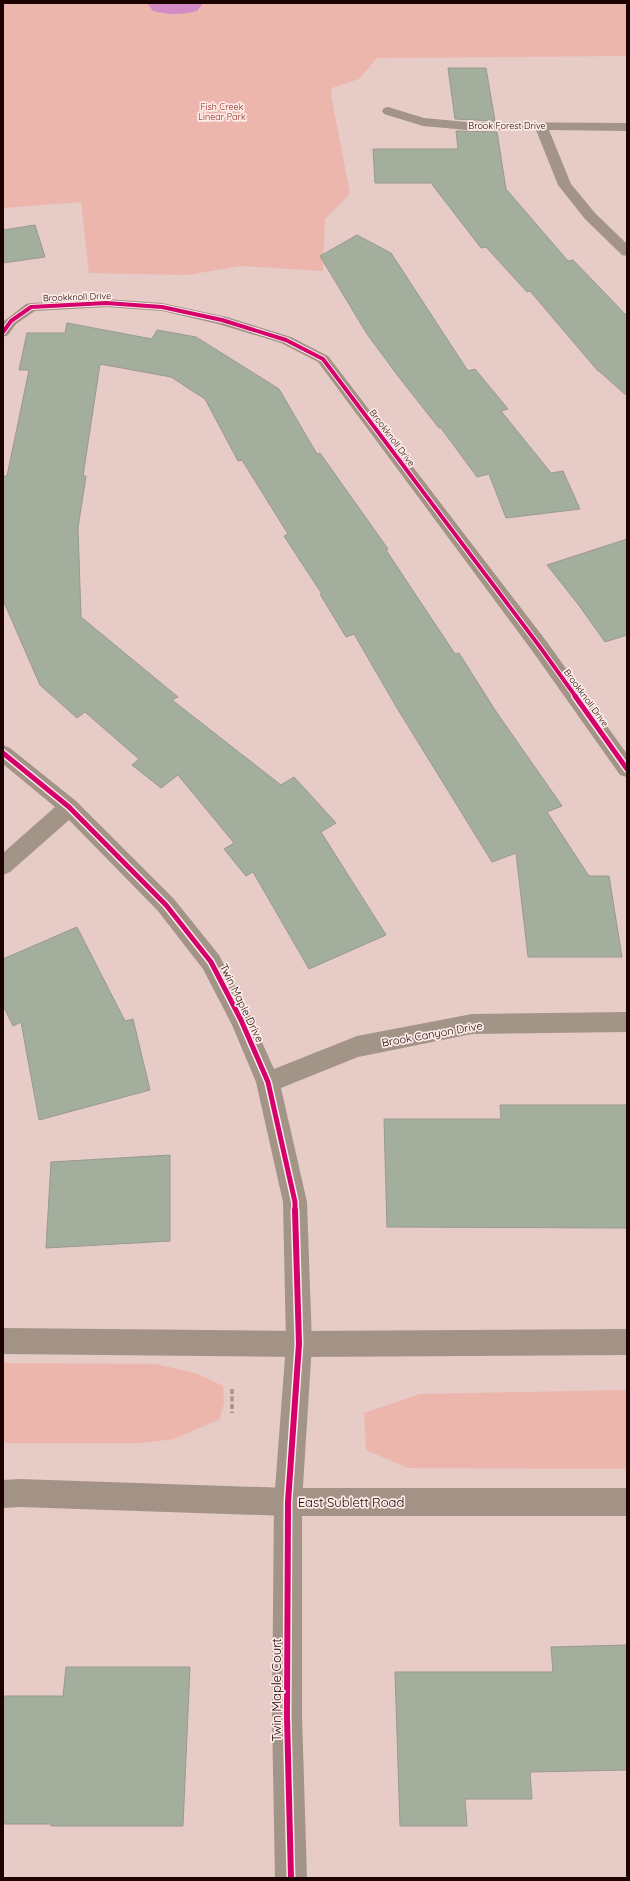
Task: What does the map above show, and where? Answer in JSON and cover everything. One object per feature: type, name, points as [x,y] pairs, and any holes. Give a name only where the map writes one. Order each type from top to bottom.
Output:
[{"type":"main road","points":[[3,1341],[299,1344],[627,1342]]},
{"type":"main road","name":"East Sublett Road","points":[[3,1494],[27,1493],[288,1502],[627,1502]]},
{"type":"street","name":"Brook Forest Drive","points":[[388,111],[423,122],[467,126],[627,128]]},
{"type":"street","points":[[541,126],[565,185],[590,216],[627,252]]},
{"type":"street","name":"Brookknoll Drive","points":[[3,332],[11,321],[31,308],[106,303],[162,308],[222,320],[286,340],[322,359],[540,648],[627,769]]},
{"type":"street","name":"Twin Maple Drive","points":[[3,753],[69,807],[166,905],[211,962],[241,1020],[268,1082],[295,1202],[299,1344]]},
{"type":"street","points":[[3,866],[69,807]]},
{"type":"street","name":"Brook Canyon Drive","points":[[268,1082],[357,1047],[472,1024],[627,1022]]},
{"type":"street","name":"Twin Maple Court","points":[[291,1878],[287,1716],[288,1502],[299,1344]]},
{"type":"path","points":[[232,1389],[232,1413]]},
{"type":"green space","name":"Fish Creek Linear Park","points":[[3,3],[627,3],[627,56],[377,58],[359,79],[332,88],[331,94],[350,194],[325,219],[323,271],[241,266],[187,275],[89,273],[81,202],[3,208]]},
{"type":"green space","points":[[3,1363],[156,1364],[198,1374],[223,1386],[224,1403],[220,1419],[174,1439],[142,1443],[3,1443]]},
{"type":"green space","points":[[627,1390],[627,1469],[408,1468],[366,1450],[364,1413],[420,1394]]},
{"type":"building","points":[[448,68],[486,68],[495,121],[455,119]]},
{"type":"building","points":[[456,131],[497,132],[506,189],[568,261],[573,260],[627,316],[627,396],[598,371],[530,291],[527,292],[486,247],[481,248],[431,183],[375,183],[373,149],[458,149]]},
{"type":"building","points":[[35,225],[45,257],[3,263],[3,230]]},
{"type":"building","points":[[357,235],[391,253],[468,371],[475,369],[508,409],[501,411],[551,473],[563,471],[580,509],[506,518],[489,474],[477,477],[441,428],[439,428],[398,376],[367,334],[320,256]]},
{"type":"building","points":[[67,323],[152,339],[157,330],[196,337],[279,389],[317,454],[320,453],[388,549],[386,550],[455,654],[459,653],[495,710],[562,806],[547,812],[589,876],[609,876],[622,957],[528,957],[516,853],[492,862],[397,708],[354,634],[346,637],[320,594],[322,594],[284,536],[288,534],[242,460],[238,461],[205,399],[171,377],[100,364],[83,476],[86,476],[78,528],[81,617],[178,697],[172,700],[281,785],[294,777],[336,823],[321,832],[386,935],[309,969],[253,872],[246,876],[224,849],[234,843],[178,775],[161,788],[132,765],[139,759],[85,712],[77,718],[40,685],[3,600],[3,476],[7,476],[29,370],[19,370],[27,333],[65,333]]},
{"type":"building","points":[[627,539],[627,635],[605,642],[578,604],[547,565]]},
{"type":"building","points":[[77,927],[125,1021],[133,1019],[150,1090],[39,1120],[21,1022],[13,1026],[3,1005],[3,959]]},
{"type":"building","points":[[500,1105],[627,1105],[627,1228],[387,1227],[384,1119],[501,1119]]},
{"type":"building","points":[[170,1155],[170,1241],[46,1248],[51,1162]]},
{"type":"building","points":[[627,1645],[627,1770],[530,1772],[532,1799],[465,1799],[467,1826],[400,1826],[395,1672],[553,1672],[551,1647]]},
{"type":"building","points":[[66,1667],[190,1667],[183,1826],[51,1826],[51,1824],[3,1824],[3,1696],[63,1696]]},
{"type":"waterway","points":[[166,3],[184,3]]},
{"type":"cycle path","points":[[3,332],[11,321],[31,307],[106,303],[162,307],[222,320],[286,340],[323,359],[540,647],[627,769]]},
{"type":"cycle path","points":[[3,753],[69,807],[166,905],[211,962],[241,1020],[268,1082],[295,1202],[299,1344],[288,1502],[287,1716],[291,1878]]}]
